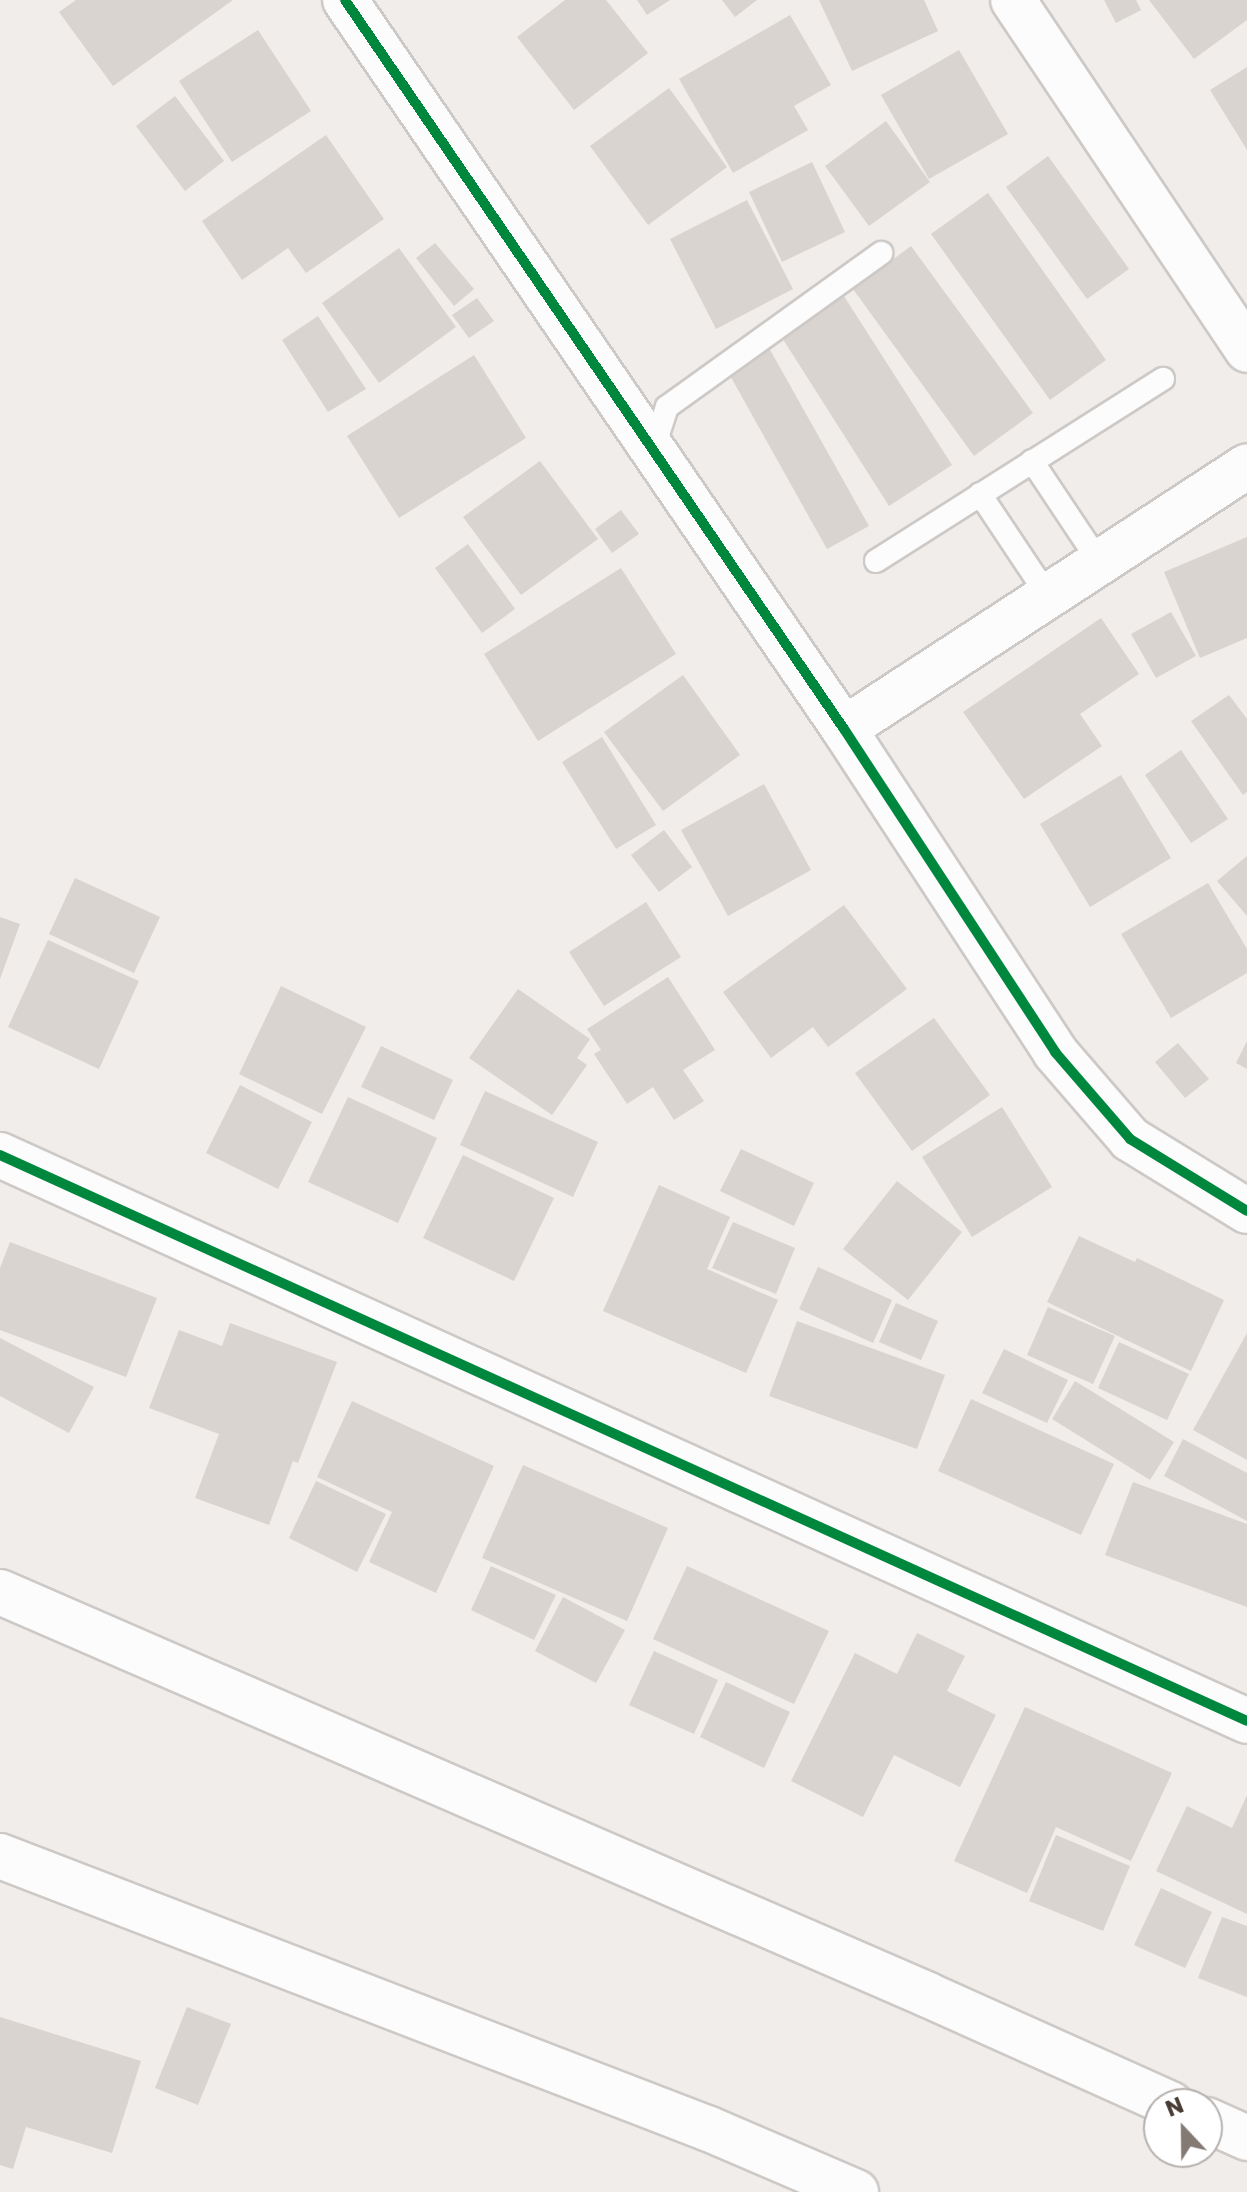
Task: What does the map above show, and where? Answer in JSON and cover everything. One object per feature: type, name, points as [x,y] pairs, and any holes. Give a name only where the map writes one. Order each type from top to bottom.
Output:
[{"type":"street","points":[[345,0],[844,729],[1055,1052],[1130,1139],[1247,1211]]},
{"type":"street","points":[[1013,0],[1247,350]]},
{"type":"street","points":[[844,729],[1247,466]]},
{"type":"street","points":[[0,1155],[1247,1721]]},
{"type":"street","points":[[0,1592],[914,1988],[1143,2091]]},
{"type":"street","points":[[0,1856],[709,2129],[856,2192]]},
{"type":"street","points":[[1223,2127],[1247,2138]]},
{"type":"lane","points":[[653,452],[667,407],[881,253]]},
{"type":"lane","points":[[876,561],[1163,379]]},
{"type":"lane","points":[[1032,461],[1100,563]]},
{"type":"lane","points":[[980,494],[1048,596]]},
{"type":"building","points":[[76,0],[233,0],[113,86],[59,12]]},
{"type":"building","points":[[565,0],[606,0],[648,53],[574,110],[517,37]]},
{"type":"building","points":[[637,0],[670,0],[647,15]]},
{"type":"building","points":[[722,0],[757,0],[735,17]]},
{"type":"building","points":[[819,0],[924,0],[938,31],[852,71]]},
{"type":"building","points":[[1104,0],[1136,0],[1141,10],[1116,23]]},
{"type":"building","points":[[1149,0],[1247,0],[1247,20],[1194,59]]},
{"type":"building","points":[[790,15],[831,85],[794,106],[808,130],[733,173],[679,79]]},
{"type":"building","points":[[258,30],[311,111],[232,162],[179,81]]},
{"type":"building","points":[[959,50],[1008,134],[929,179],[881,95]]},
{"type":"building","points":[[1247,67],[1247,150],[1210,90]]},
{"type":"building","points":[[669,88],[727,167],[648,225],[590,146]]},
{"type":"building","points":[[175,96],[224,161],[185,191],[136,126]]},
{"type":"building","points":[[886,121],[930,182],[869,226],[825,166]]},
{"type":"building","points":[[326,135],[384,219],[306,273],[288,248],[242,280],[202,221]]},
{"type":"building","points":[[1048,156],[1129,269],[1087,299],[1006,187]]},
{"type":"building","points":[[812,162],[845,232],[782,262],[749,192]]},
{"type":"building","points":[[988,193],[1106,360],[1050,400],[931,234]]},
{"type":"building","points":[[747,200],[793,289],[716,329],[670,239]]},
{"type":"building","points":[[435,243],[474,289],[454,306],[416,258]]},
{"type":"building","points":[[911,246],[1033,413],[974,456],[853,289]]},
{"type":"building","points":[[399,248],[456,327],[379,383],[322,303]]},
{"type":"building","points":[[842,293],[952,465],[889,506],[779,333]]},
{"type":"building","points":[[477,298],[494,321],[469,338],[452,315]]},
{"type":"building","points":[[318,316],[366,389],[328,412],[282,340]]},
{"type":"building","points":[[769,348],[869,526],[827,549],[728,372]]},
{"type":"building","points":[[474,355],[526,438],[399,518],[347,436]]},
{"type":"building","points":[[540,461],[598,539],[521,595],[463,517]]},
{"type":"building","points":[[621,510],[639,534],[612,553],[595,529]]},
{"type":"building","points":[[1247,537],[1247,638],[1200,658],[1164,572]]},
{"type":"building","points":[[468,544],[515,609],[482,633],[435,568]]},
{"type":"building","points":[[621,568],[676,654],[538,741],[484,654]]},
{"type":"building","points":[[1171,612],[1196,656],[1156,678],[1131,634]]},
{"type":"building","points":[[1101,618],[1139,674],[1080,714],[1102,746],[1024,799],[963,712]]},
{"type":"building","points":[[683,675],[740,755],[663,811],[604,732]]},
{"type":"building","points":[[1229,695],[1247,719],[1247,792],[1243,795],[1191,721]]},
{"type":"building","points":[[602,737],[656,825],[616,849],[562,762]]},
{"type":"building","points":[[1181,750],[1228,819],[1191,843],[1145,775]]},
{"type":"building","points":[[1121,775],[1171,858],[1090,907],[1040,824]]},
{"type":"building","points":[[764,784],[811,870],[728,916],[681,830]]},
{"type":"building","points":[[664,830],[692,867],[659,892],[631,855]]},
{"type":"building","points":[[1247,856],[1247,916],[1217,881]]},
{"type":"building","points":[[75,878],[160,917],[134,973],[49,934]]},
{"type":"building","points":[[1208,883],[1247,949],[1247,973],[1171,1018],[1121,934]]},
{"type":"building","points":[[646,902],[681,957],[604,1006],[569,952]]},
{"type":"building","points":[[844,905],[907,989],[828,1047],[813,1027],[771,1058],[723,992]]},
{"type":"building","points":[[0,917],[20,924],[0,979]]},
{"type":"building","points":[[48,940],[139,981],[99,1069],[8,1027]]},
{"type":"building","points":[[668,977],[715,1050],[683,1070],[704,1101],[674,1120],[653,1087],[627,1104],[594,1054],[601,1050],[587,1029]]},
{"type":"building","points":[[281,986],[366,1027],[322,1114],[239,1074]]},
{"type":"building","points":[[518,989],[590,1039],[577,1058],[587,1065],[552,1115],[469,1058]]},
{"type":"building","points":[[934,1018],[990,1095],[912,1151],[855,1073]]},
{"type":"building","points":[[1247,1041],[1247,1069],[1236,1063]]},
{"type":"building","points":[[1178,1043],[1209,1079],[1185,1098],[1155,1062]]},
{"type":"building","points":[[381,1046],[453,1080],[434,1120],[361,1087]]},
{"type":"building","points":[[240,1085],[312,1122],[278,1189],[206,1153]]},
{"type":"building","points":[[485,1091],[598,1142],[573,1197],[460,1145]]},
{"type":"building","points":[[348,1097],[437,1138],[398,1223],[308,1182]]},
{"type":"building","points":[[1002,1107],[1052,1187],[972,1237],[922,1157]]},
{"type":"building","points":[[741,1149],[814,1183],[794,1226],[720,1191]]},
{"type":"building","points":[[463,1155],[554,1198],[514,1281],[423,1238]]},
{"type":"building","points":[[897,1181],[962,1232],[908,1300],[843,1249]]},
{"type":"building","points":[[659,1185],[730,1217],[707,1269],[778,1300],[746,1373],[603,1311]]},
{"type":"building","points":[[733,1222],[795,1248],[776,1294],[712,1268]]},
{"type":"building","points":[[1079,1236],[1135,1262],[1137,1258],[1224,1300],[1191,1371],[1047,1302]]},
{"type":"building","points":[[10,1242],[157,1298],[126,1377],[0,1330],[0,1268]]},
{"type":"building","points":[[818,1267],[892,1300],[873,1343],[799,1309]]},
{"type":"building","points":[[896,1303],[938,1321],[921,1360],[879,1342]]},
{"type":"building","points":[[1048,1307],[1115,1336],[1093,1384],[1027,1355]]},
{"type":"building","points":[[797,1321],[945,1375],[917,1449],[769,1396]]},
{"type":"building","points":[[230,1323],[337,1362],[298,1463],[293,1461],[269,1525],[195,1498],[219,1434],[149,1408],[179,1330],[222,1346]]},
{"type":"building","points":[[1247,1333],[1247,1460],[1193,1430]]},
{"type":"building","points":[[0,1338],[94,1387],[69,1433],[0,1396]]},
{"type":"building","points":[[1119,1342],[1189,1374],[1167,1420],[1098,1388]]},
{"type":"building","points":[[1004,1349],[1068,1380],[1047,1423],[982,1393]]},
{"type":"building","points":[[1075,1381],[1174,1442],[1150,1480],[1052,1419]]},
{"type":"building","points":[[971,1399],[1114,1464],[1081,1535],[938,1471]]},
{"type":"building","points":[[352,1401],[494,1466],[436,1593],[369,1562],[392,1512],[317,1477]]},
{"type":"building","points":[[1183,1439],[1247,1473],[1247,1521],[1164,1476]]},
{"type":"building","points":[[523,1465],[668,1528],[627,1621],[482,1558]]},
{"type":"building","points":[[316,1481],[386,1514],[357,1572],[289,1538]]},
{"type":"building","points":[[1133,1482],[1247,1524],[1247,1607],[1105,1555]]},
{"type":"building","points":[[491,1566],[556,1595],[534,1640],[471,1610]]},
{"type":"building","points":[[687,1566],[829,1631],[794,1704],[653,1639]]},
{"type":"building","points":[[563,1597],[625,1630],[596,1683],[535,1651]]},
{"type":"building","points":[[917,1633],[965,1656],[947,1691],[996,1715],[960,1787],[894,1755],[863,1817],[791,1781],[855,1653],[897,1674]]},
{"type":"building","points":[[654,1651],[718,1680],[694,1734],[629,1705]]},
{"type":"building","points":[[726,1682],[790,1712],[764,1768],[700,1737]]},
{"type":"building","points":[[1025,1707],[1172,1773],[1131,1861],[1056,1827],[1027,1893],[954,1861]]},
{"type":"building","points":[[1247,1795],[1247,1914],[1156,1871],[1187,1806],[1232,1828]]},
{"type":"building","points":[[1056,1835],[1130,1866],[1103,1931],[1029,1901]]},
{"type":"building","points":[[1161,1888],[1212,1912],[1185,1968],[1134,1945]]},
{"type":"building","points":[[1222,1917],[1247,1926],[1247,1997],[1198,1978]]},
{"type":"building","points":[[187,2007],[231,2024],[198,2105],[155,2088]]},
{"type":"building","points":[[0,2017],[141,2061],[112,2153],[26,2127],[13,2169],[0,2165]]},
{"type":"cycle path","points":[[345,0],[844,729],[1055,1052],[1130,1139],[1247,1211]]},
{"type":"cycle path","points":[[0,1155],[1247,1721]]}]
